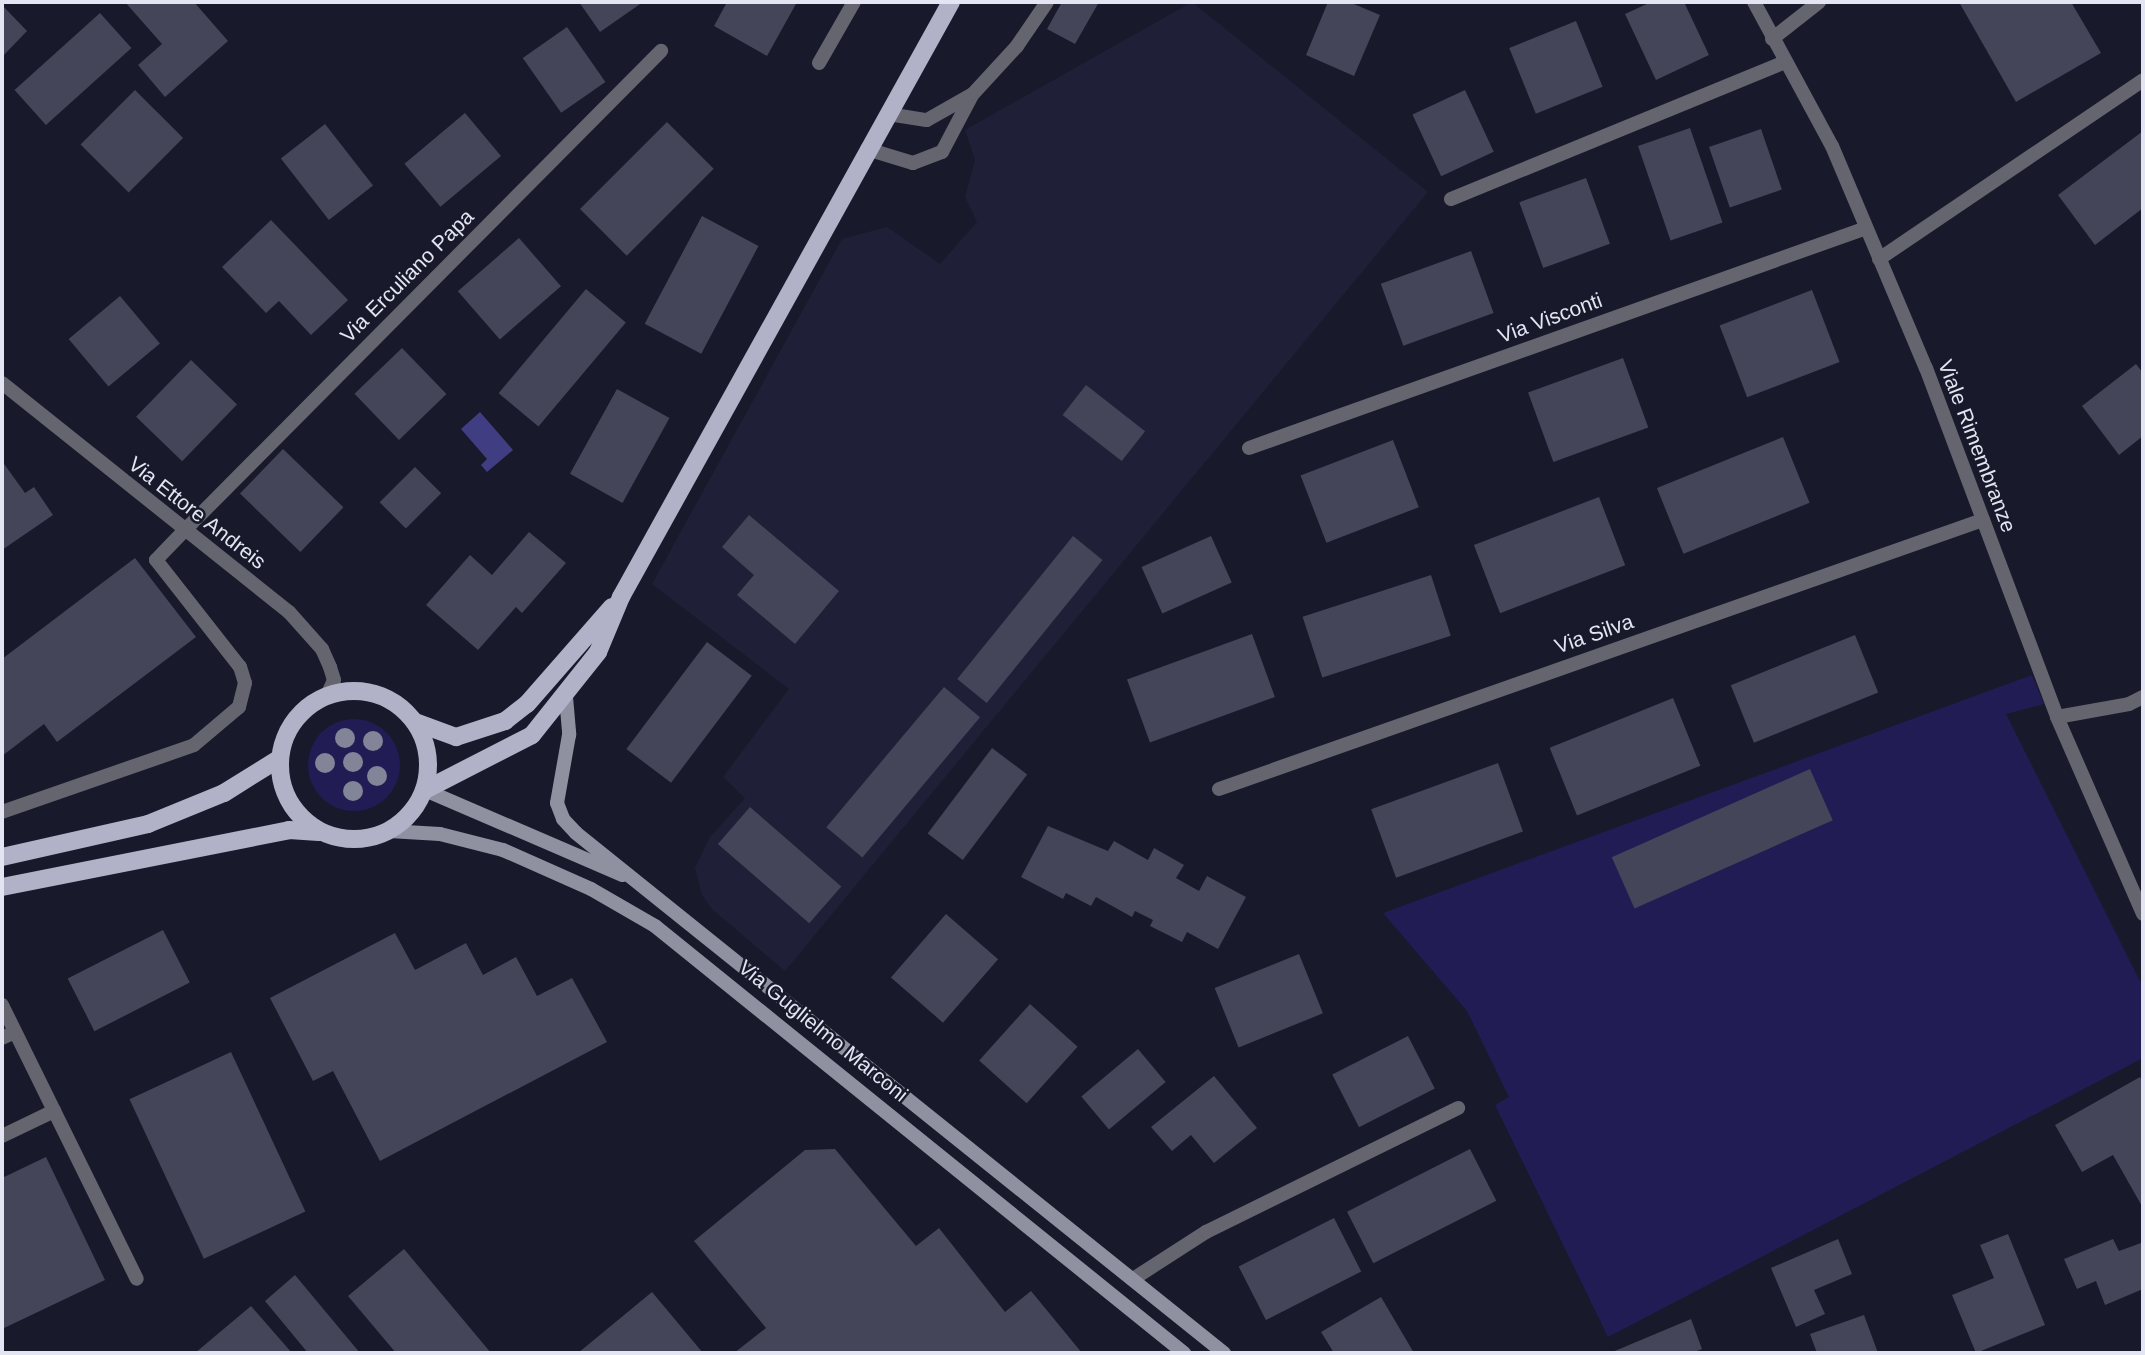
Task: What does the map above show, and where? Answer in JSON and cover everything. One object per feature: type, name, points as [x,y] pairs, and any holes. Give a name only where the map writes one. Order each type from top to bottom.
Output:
[{"type":"main road","points":[[425,790],[532,735],[566,697],[598,652],[621,597],[867,149],[951,2]]},
{"type":"main road","points":[[415,722],[456,737],[505,721],[527,704],[621,597]]},
{"type":"main road","points":[[326,834],[309,825],[291,803],[280,777],[280,758],[290,727],[313,703],[327,696],[360,691],[376,694],[404,710],[415,722],[426,743],[429,767],[425,790],[417,806],[390,831]]},
{"type":"main road","name":"Via Guglielmo Marconi","points":[[566,697],[569,734],[557,786],[563,819],[1224,1353]]},
{"type":"main road","points":[[2,857],[148,824],[224,793],[280,758]]},
{"type":"main road","name":"Via Guglielmo Marconi","points":[[425,790],[646,885]]},
{"type":"main road","name":"Via Guglielmo Marconi","points":[[2,887],[289,830],[310,829],[347,840],[390,831],[440,834],[503,850],[592,889],[655,926],[1185,1353]]},
{"type":"street","points":[[819,64],[854,2]]},
{"type":"street","points":[[867,149],[914,163],[942,152],[972,95],[1017,46],[1047,2]]},
{"type":"street","name":"Viale Rimembranze","points":[[1754,2],[1832,146],[1983,520],[2057,717],[2143,914]]},
{"type":"street","points":[[1772,39],[1819,2]]},
{"type":"street","name":"Via Erculiano Papa","points":[[2,812],[194,745],[239,707],[245,683],[240,667],[156,560],[661,51]]},
{"type":"street","points":[[1451,199],[1785,62]]},
{"type":"street","points":[[1879,259],[2143,80]]},
{"type":"street","points":[[888,114],[927,120],[972,95]]},
{"type":"street","name":"Via Visconti","points":[[1249,448],[1866,228]]},
{"type":"street","name":"Via Ettore Andreis","points":[[2,383],[184,531],[289,612],[308,632],[330,667],[334,680],[327,696]]},
{"type":"street","name":"Via Silva","points":[[1219,789],[1983,520]]},
{"type":"street","points":[[2057,717],[2129,704],[2143,697]]},
{"type":"street","points":[[2,1005],[8,1035],[54,1111],[136,1279]]},
{"type":"street","points":[[1133,1279],[1206,1232],[1458,1108]]},
{"type":"street","points":[[2,1136],[54,1111]]},
{"type":"shaded area","points":[[1192,2],[1428,192],[785,971],[713,910],[702,895],[695,868],[710,837],[745,798],[723,777],[789,689],[652,584],[842,239],[887,227],[940,264],[977,222],[965,197],[975,160],[965,130]]},
{"type":"shaded area","points":[[480,412],[513,450],[487,472],[481,465],[487,459],[461,429]]},
{"type":"shaded area","points":[[2032,675],[2044,704],[2006,714],[2143,987],[2143,1058],[1608,1337],[1495,1105],[1509,1097],[1467,1011],[1383,913]]},
{"type":"shaded area","points":[[354,719],[372,723],[387,732],[396,747],[400,765],[396,783],[387,798],[372,807],[354,811],[336,807],[321,798],[312,783],[308,765],[312,747],[321,732],[336,723]]},
{"type":"building","points":[[125,2],[194,2],[228,41],[165,97],[138,65],[162,44]]},
{"type":"building","points":[[579,2],[643,2],[600,32]]},
{"type":"building","points":[[727,2],[797,2],[767,56],[714,26]]},
{"type":"building","points":[[1062,2],[1099,2],[1075,44],[1047,29]]},
{"type":"building","points":[[1328,2],[1349,2],[1380,15],[1354,76],[1306,55]]},
{"type":"building","points":[[1651,2],[1684,2],[1709,55],[1656,80],[1625,14]]},
{"type":"building","points":[[1959,2],[2071,2],[2101,53],[2016,102]]},
{"type":"building","points":[[2,5],[27,31],[2,57]]},
{"type":"building","points":[[100,13],[131,48],[46,125],[15,90]]},
{"type":"building","points":[[1576,21],[1603,87],[1536,114],[1509,48]]},
{"type":"building","points":[[567,27],[605,82],[561,113],[523,58]]},
{"type":"building","points":[[135,90],[183,138],[129,193],[81,144]]},
{"type":"building","points":[[1465,90],[1494,152],[1441,176],[1412,115]]},
{"type":"building","points":[[465,113],[501,156],[440,207],[404,164]]},
{"type":"building","points":[[667,122],[714,169],[627,256],[580,209]]},
{"type":"building","points":[[325,124],[373,185],[329,220],[281,158]]},
{"type":"building","points":[[1690,128],[1723,223],[1671,240],[1638,146]]},
{"type":"building","points":[[1761,129],[1782,190],[1730,207],[1709,147]]},
{"type":"building","points":[[2143,131],[2143,208],[2095,245],[2058,195]]},
{"type":"building","points":[[1586,178],[1610,244],[1543,268],[1519,202]]},
{"type":"building","points":[[702,216],[759,246],[701,354],[645,324]]},
{"type":"building","points":[[271,220],[348,300],[311,335],[279,301],[266,313],[222,267]]},
{"type":"building","points":[[519,238],[561,286],[500,339],[458,291]]},
{"type":"building","points":[[1471,251],[1494,313],[1403,346],[1381,284]]},
{"type":"building","points":[[586,289],[626,322],[538,427],[499,393]]},
{"type":"building","points":[[1812,290],[1840,362],[1747,397],[1720,325]]},
{"type":"building","points":[[120,296],[160,343],[109,387],[69,339]]},
{"type":"building","points":[[402,348],[446,394],[399,440],[355,394]]},
{"type":"building","points":[[1623,358],[1648,428],[1553,462],[1528,393]]},
{"type":"building","points":[[191,360],[237,404],[182,461],[136,417]]},
{"type":"building","points":[[2136,364],[2143,373],[2143,436],[2119,455],[2082,406]]},
{"type":"building","points":[[1086,385],[1145,431],[1122,461],[1063,415]]},
{"type":"building","points":[[617,389],[669,418],[622,503],[570,474]]},
{"type":"building","points":[[1783,437],[1810,503],[1684,554],[1657,488]]},
{"type":"building","points":[[1393,440],[1419,507],[1326,543],[1301,475]]},
{"type":"building","points":[[283,449],[343,507],[300,552],[240,494]]},
{"type":"building","points":[[2,461],[25,493],[34,487],[53,515],[2,550]]},
{"type":"building","points":[[415,467],[441,493],[406,529],[380,502]]},
{"type":"building","points":[[1599,497],[1625,565],[1500,613],[1474,545]]},
{"type":"building","points":[[749,515],[839,591],[795,644],[737,595],[754,575],[722,547]]},
{"type":"building","points":[[529,532],[566,563],[522,613],[516,607],[478,650],[426,605],[470,555],[492,575]]},
{"type":"building","points":[[1073,536],[1103,560],[987,703],[957,679]]},
{"type":"building","points":[[1211,536],[1232,583],[1162,614],[1142,567]]},
{"type":"building","points":[[135,558],[196,637],[57,742],[44,724],[2,756],[2,659]]},
{"type":"building","points":[[1431,575],[1451,636],[1322,678],[1303,617]]},
{"type":"building","points":[[1252,634],[1275,697],[1150,742],[1127,679]]},
{"type":"building","points":[[1855,635],[1878,692],[1754,743],[1731,685]]},
{"type":"building","points":[[707,642],[752,676],[671,783],[626,749]]},
{"type":"building","points":[[944,687],[980,717],[862,857],[826,827]]},
{"type":"building","points":[[1673,698],[1700,766],[1577,816],[1550,748]]},
{"type":"building","points":[[992,748],[1027,774],[963,860],[928,833]]},
{"type":"building","points":[[1498,763],[1523,832],[1396,878],[1371,809]]},
{"type":"building","points":[[1810,769],[1833,820],[1635,908],[1612,857]]},
{"type":"building","points":[[750,807],[841,886],[809,923],[718,844]]},
{"type":"building","points":[[1048,826],[1108,851],[1114,841],[1148,860],[1154,848],[1184,865],[1176,878],[1199,891],[1207,876],[1246,897],[1218,949],[1187,932],[1182,942],[1150,926],[1153,920],[1135,911],[1132,917],[1096,897],[1091,906],[1066,893],[1063,899],[1021,877]]},
{"type":"building","points":[[946,914],[998,959],[943,1023],[891,977]]},
{"type":"building","points":[[163,930],[190,983],[94,1031],[68,979]]},
{"type":"building","points":[[395,933],[415,970],[466,943],[483,975],[516,957],[537,996],[572,978],[607,1042],[380,1161],[333,1071],[313,1081],[270,998]]},
{"type":"building","points":[[1299,954],[1323,1013],[1239,1047],[1215,988]]},
{"type":"building","points":[[1030,1004],[1078,1047],[1027,1103],[979,1060]]},
{"type":"building","points":[[1408,1036],[1435,1089],[1359,1127],[1332,1075]]},
{"type":"building","points":[[1138,1049],[1166,1082],[1109,1130],[1081,1097]]},
{"type":"building","points":[[231,1052],[305,1212],[204,1259],[129,1099]]},
{"type":"building","points":[[1214,1076],[1257,1128],[1214,1163],[1191,1135],[1172,1151],[1151,1127]]},
{"type":"building","points":[[2140,1077],[2143,1083],[2143,1208],[2113,1155],[2082,1172],[2055,1125]]},
{"type":"building","points":[[835,1149],[916,1246],[939,1228],[1005,1312],[1031,1291],[1082,1353],[734,1353],[766,1328],[694,1241],[805,1150]]},
{"type":"building","points":[[1470,1149],[1496,1201],[1373,1263],[1347,1212]]},
{"type":"building","points":[[46,1157],[105,1280],[2,1329],[2,1178]]},
{"type":"building","points":[[1334,1218],[1361,1271],[1266,1320],[1239,1267]]},
{"type":"building","points":[[2008,1234],[2045,1325],[1976,1353],[1952,1295],[1994,1278],[1980,1245]]},
{"type":"building","points":[[1838,1239],[1852,1274],[1814,1290],[1825,1314],[1796,1327],[1771,1268]]},
{"type":"building","points":[[2113,1239],[2119,1251],[2141,1243],[2143,1289],[2105,1305],[2096,1281],[2077,1289],[2064,1259]]},
{"type":"building","points":[[404,1249],[491,1353],[396,1353],[348,1296]]},
{"type":"building","points":[[295,1275],[360,1353],[308,1353],[265,1301]]},
{"type":"building","points":[[652,1292],[703,1353],[578,1353]]},
{"type":"building","points":[[1381,1297],[1414,1353],[1334,1353],[1321,1332]]},
{"type":"building","points":[[251,1306],[292,1353],[195,1353]]},
{"type":"building","points":[[1864,1315],[1878,1353],[1817,1353],[1810,1334]]},
{"type":"building","points":[[1691,1319],[1702,1349],[1692,1353],[1610,1353]]}]
